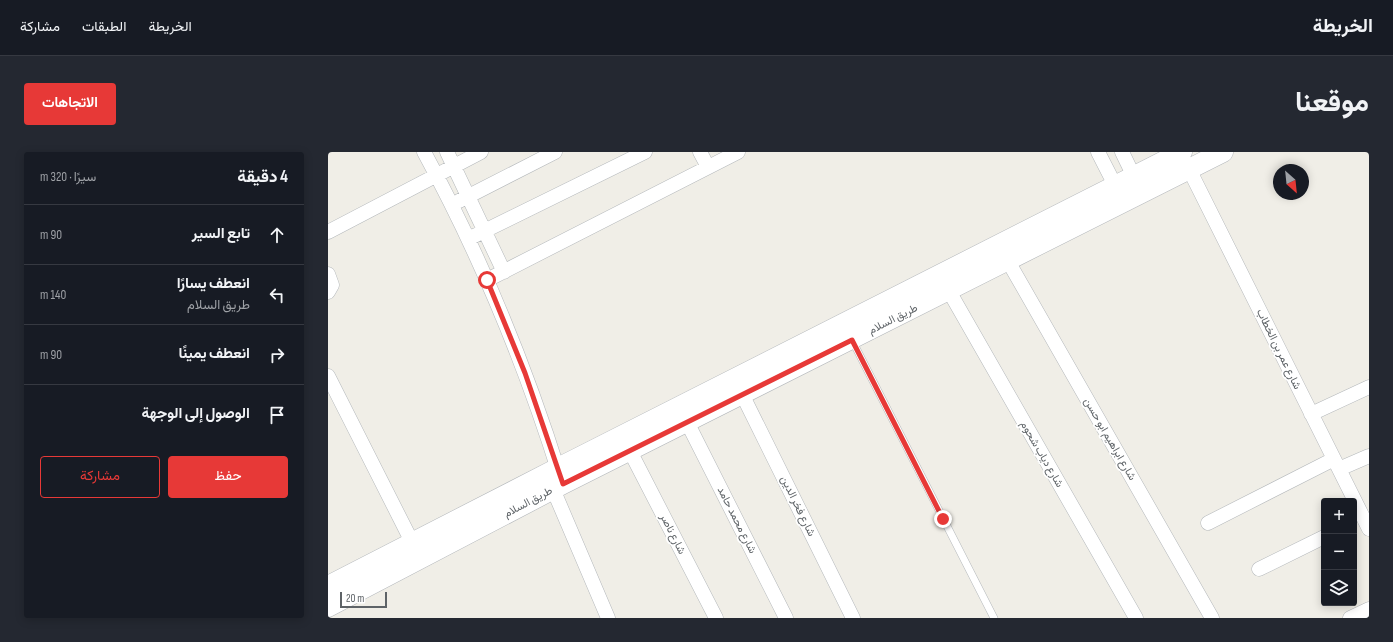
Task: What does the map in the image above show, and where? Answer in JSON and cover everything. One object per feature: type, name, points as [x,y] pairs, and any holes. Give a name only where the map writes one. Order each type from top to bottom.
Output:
[{"type":"main road","name":"طريق السلام","points":[[328,607],[558,480],[1119,194],[1186,160],[1223,152]]},
{"type":"main road","name":"طريق السلام","points":[[328,586],[412,542],[630,451],[1008,260],[1119,194]]},
{"type":"street","points":[[424,152],[452,205],[487,280],[525,373],[558,480],[608,618]]},
{"type":"street","points":[[447,152],[504,272]]},
{"type":"street","points":[[328,232],[481,152]]},
{"type":"street","points":[[452,205],[555,152]]},
{"type":"street","points":[[468,239],[645,152]]},
{"type":"street","points":[[700,152],[708,167]]},
{"type":"street","points":[[487,280],[738,152]]},
{"type":"street","points":[[1098,152],[1119,194]]},
{"type":"street","points":[[1122,152],[1137,185]]},
{"type":"street","name":"شارع عمر بن الخطاب","points":[[1186,160],[1312,414],[1365,525]]},
{"type":"street","name":"شارع ابراهيم ابو حسن","points":[[1008,260],[1212,618]]},
{"type":"street","points":[[328,274],[332,285],[328,292]]},
{"type":"street","name":"شارع دياب شحوم","points":[[949,290],[1136,618]]},
{"type":"street","points":[[328,376],[412,542]]},
{"type":"street","points":[[1312,414],[1369,387]]},
{"type":"street","name":"شارع فخر الدين","points":[[742,394],[853,618]]},
{"type":"street","name":"شارع محمد حامد","points":[[687,422],[786,618]]},
{"type":"street","name":"شارع ناصر","points":[[630,451],[716,618]]},
{"type":"street","points":[[1208,523],[1336,464],[1369,456]]},
{"type":"street","points":[[1259,570],[1321,539]]},
{"type":"street","points":[[1350,618],[1369,609]]},
{"type":"lane","points":[[852,340],[994,618]]},
{"type":"route","points":[[487,280],[525,373],[563,484],[852,340],[943,519]]}]
